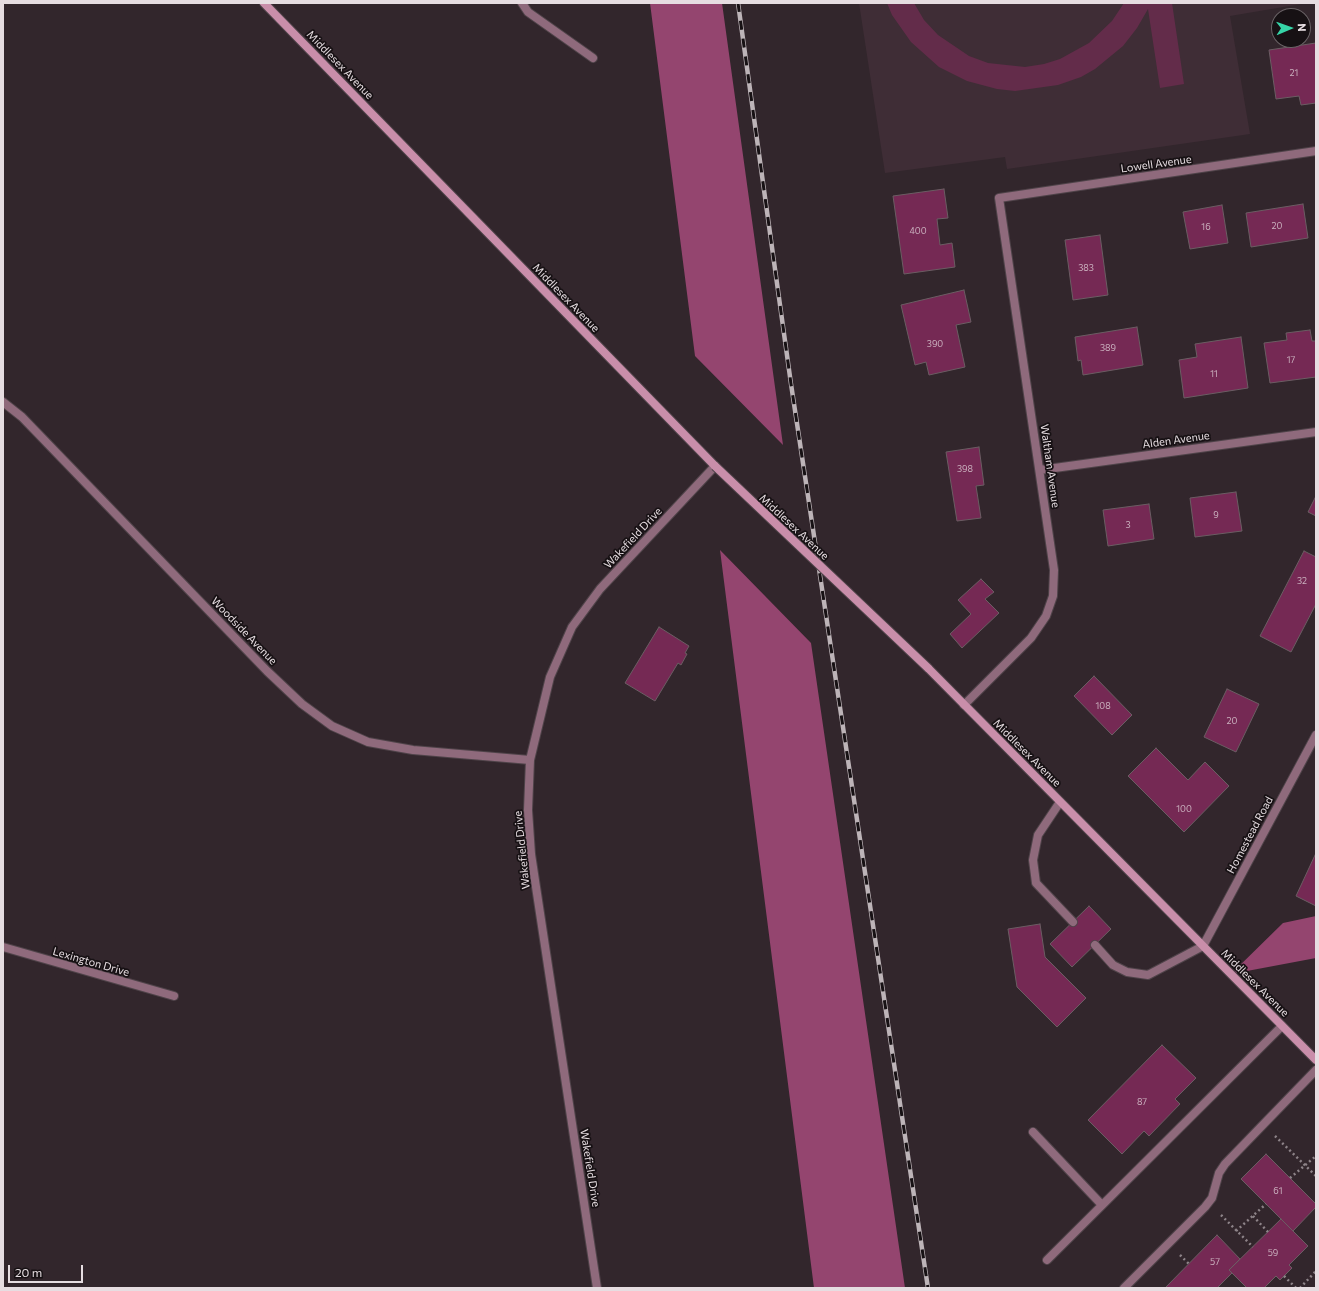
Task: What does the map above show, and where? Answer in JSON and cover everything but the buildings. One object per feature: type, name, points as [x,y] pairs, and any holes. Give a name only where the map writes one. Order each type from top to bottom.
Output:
[{"type":"main road","name":"Middlesex Avenue","points":[[264,3],[715,466],[928,668],[1316,1060]]},
{"type":"street","points":[[522,3],[528,12],[593,58]]},
{"type":"street","name":"Lowell Avenue","points":[[999,198],[1316,151]]},
{"type":"street","name":"Waltham Avenue","points":[[964,705],[1031,638],[1046,616],[1053,596],[1054,570],[999,198]]},
{"type":"street","name":"Woodside Avenue","points":[[3,402],[22,417],[267,671],[302,704],[332,726],[368,742],[406,748],[530,760]]},
{"type":"street","name":"Alden Avenue","points":[[1040,470],[1316,432]]},
{"type":"street","name":"Wakefield Drive","points":[[597,1288],[531,854],[528,810],[530,760],[550,677],[572,627],[600,590],[715,466]]},
{"type":"street","name":"Homestead Road","points":[[1203,946],[1316,735]]},
{"type":"street","points":[[1060,802],[1038,835],[1033,860],[1036,883],[1072,922]]},
{"type":"street","points":[[1095,945],[1113,964],[1127,972],[1148,975],[1203,946]]},
{"type":"street","name":"Lexington Drive","points":[[3,947],[174,996]]},
{"type":"street","points":[[1047,1260],[1282,1026]]},
{"type":"street","points":[[1124,1288],[1205,1207],[1212,1198],[1219,1173],[1225,1164],[1316,1070]]},
{"type":"street","points":[[1033,1132],[1102,1205]]},
{"type":"path","points":[[1273,1134],[1316,1176]]},
{"type":"path","points":[[1290,1178],[1316,1156]]},
{"type":"path","points":[[1236,1231],[1266,1204]]},
{"type":"path","points":[[1217,1212],[1252,1247]]},
{"type":"path","points":[[1253,1216],[1268,1232]]},
{"type":"path","points":[[1177,1252],[1189,1264]]},
{"type":"path","points":[[1300,1288],[1316,1271]]},
{"type":"path","points":[[1284,1276],[1296,1288]]},
{"type":"shaded area","points":[[650,3],[722,3],[783,445],[695,356]]},
{"type":"shaded area","points":[[859,3],[1307,3],[1230,16],[1250,134],[1007,169],[1005,157],[885,173]]},
{"type":"shaded area","points":[[887,3],[914,3],[924,20],[938,35],[969,56],[988,63],[1025,67],[1044,64],[1060,59],[1089,43],[1112,21],[1124,3],[1172,3],[1184,84],[1160,88],[1148,9],[1137,28],[1123,46],[1095,69],[1081,77],[1058,85],[1015,91],[997,89],[967,81],[939,67],[911,42],[892,15]]},
{"type":"shaded area","points":[[720,550],[811,643],[905,1288],[814,1288]]},
{"type":"shaded area","points":[[1316,916],[1316,958],[1231,974],[1283,923]]},
{"type":"railway","points":[[738,3],[791,384],[928,1288]]}]
